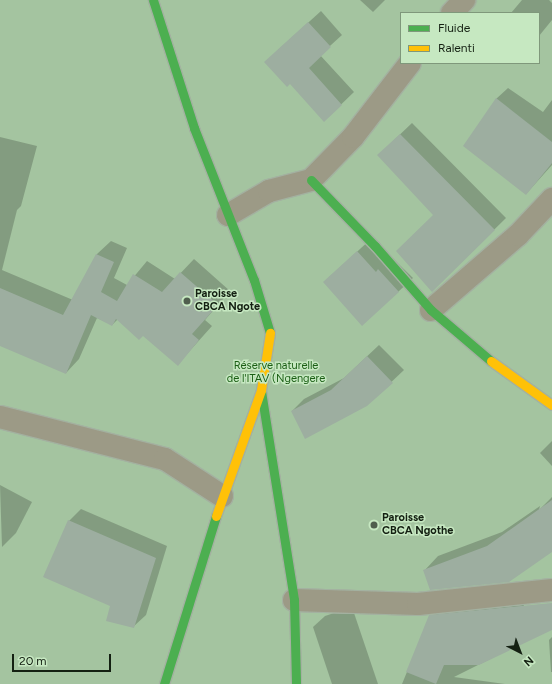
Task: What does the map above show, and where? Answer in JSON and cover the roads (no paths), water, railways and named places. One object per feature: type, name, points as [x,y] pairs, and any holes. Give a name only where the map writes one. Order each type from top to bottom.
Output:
[{"type":"street","points":[[153,0],[194,128],[254,280],[271,336],[261,390],[222,496],[164,684]]},
{"type":"street","points":[[453,12],[464,0]]},
{"type":"street","points":[[228,214],[269,191],[311,180],[353,137],[409,64]]},
{"type":"street","points":[[311,180],[375,246],[431,310],[475,349],[552,405]]},
{"type":"street","points":[[431,310],[518,234],[552,199]]},
{"type":"street","points":[[261,390],[294,600],[296,684]]},
{"type":"street","points":[[0,417],[165,459],[222,496]]},
{"type":"street","points":[[294,600],[418,604],[552,590]]},
{"type":"place","name":"Paroisse CBCA Ngote","points":[[187,301]]},
{"type":"place","name":"Paroisse CBCA Ngothe","points":[[374,525]]},
{"type":"park label","name":"Réserve naturelle de l'ITAV (Ngengere","points":[[276,373]]}]
